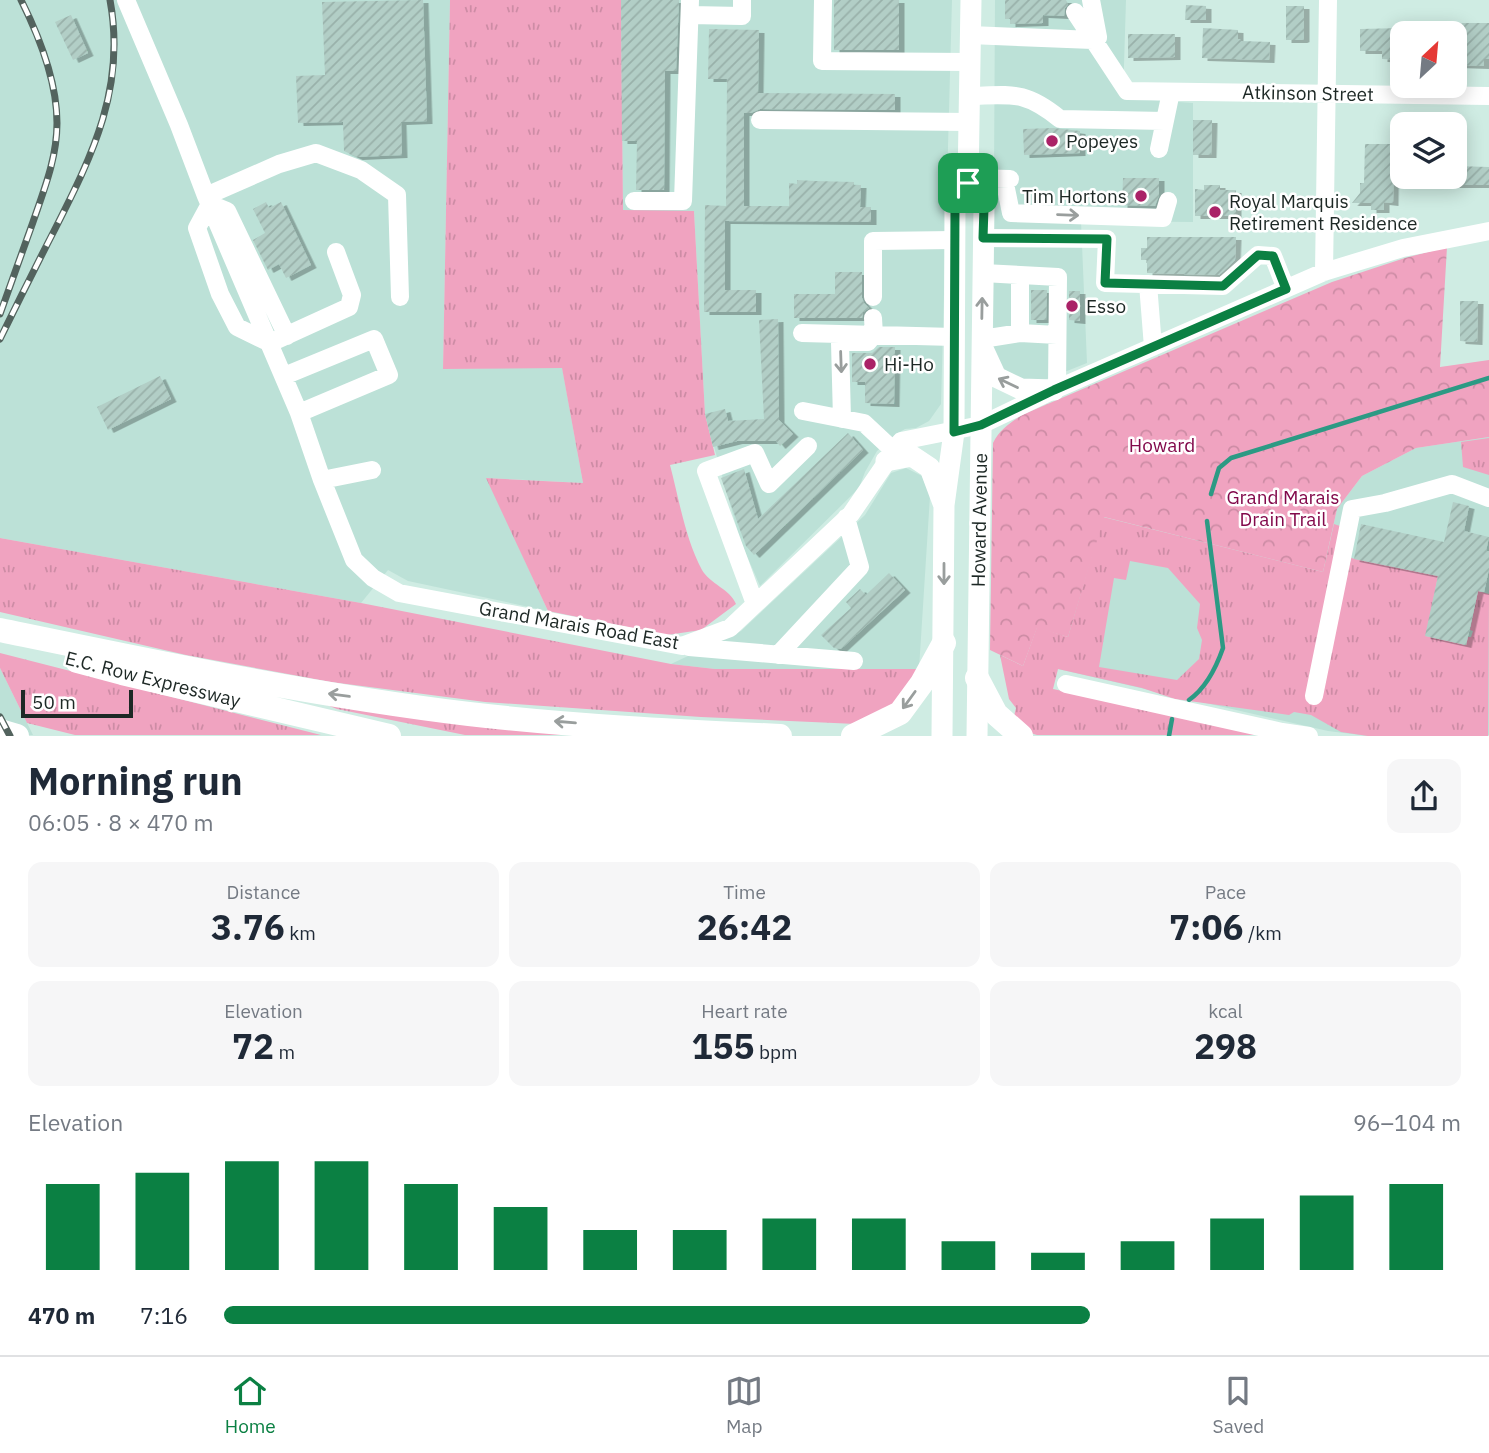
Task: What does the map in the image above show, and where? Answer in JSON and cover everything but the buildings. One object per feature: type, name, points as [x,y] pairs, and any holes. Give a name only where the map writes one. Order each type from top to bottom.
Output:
[{"type":"highway","points":[[0,630],[34,643],[304,690],[470,714],[780,736]]},
{"type":"highway","name":"E.C. Row Expressway","points":[[0,637],[34,643],[122,673],[389,736]]},
{"type":"highway","points":[[853,736],[900,713],[922,683],[944,643]]},
{"type":"highway","points":[[977,678],[996,715],[1021,736]]},
{"type":"highway","points":[[0,731],[16,736]]},
{"type":"main road","name":"Howard Avenue","points":[[942,736],[944,505],[954,432],[955,205],[968,181],[971,0]]},
{"type":"main road","name":"Howard Avenue","points":[[968,181],[984,207],[977,736]]},
{"type":"main road","points":[[982,343],[996,377],[1021,389],[1055,389]]},
{"type":"main road","points":[[890,456],[912,456],[930,468],[944,505]]},
{"type":"street","points":[[126,0],[208,200],[279,340],[284,376],[322,480],[372,470]]},
{"type":"street","points":[[634,201],[683,201],[690,8],[742,16],[742,0]]},
{"type":"street","points":[[823,0],[822,61],[970,62]]},
{"type":"street","points":[[970,35],[1093,40],[1098,37],[1091,0]]},
{"type":"street","points":[[1324,272],[1328,0]]},
{"type":"street","points":[[1044,38],[1068,23],[1075,6]]},
{"type":"street","points":[[1075,6],[1093,40]]},
{"type":"street","name":"Atkinson Street","points":[[1093,40],[1127,91],[1489,96]]},
{"type":"street","points":[[1159,149],[1171,92]]},
{"type":"street","points":[[969,96],[1024,95],[1060,118],[1165,121]]},
{"type":"street","points":[[760,120],[969,122]]},
{"type":"street","points":[[336,252],[352,295],[349,307],[279,340],[237,327],[220,294],[197,228],[208,200],[279,164],[316,153],[361,170],[397,195],[400,297]]},
{"type":"street","points":[[968,181],[1007,179],[1011,214],[1163,218],[1168,201]]},
{"type":"street","name":"Grand Marais Road East","points":[[322,480],[354,560],[373,578],[398,593],[682,646],[730,628],[846,518],[901,441],[981,425],[1055,389],[1324,272],[1403,248],[1489,230]]},
{"type":"street","points":[[983,238],[1107,239],[1105,283],[1223,286],[1258,255],[1273,256],[1286,289]]},
{"type":"street","points":[[873,297],[873,241],[954,240]]},
{"type":"street","points":[[983,273],[1058,277],[1055,389]]},
{"type":"street","points":[[1020,275],[1020,333]]},
{"type":"street","points":[[1148,284],[1153,347]]},
{"type":"street","points":[[802,333],[873,326],[954,337]]},
{"type":"street","points":[[842,419],[840,342],[868,342],[873,326]]},
{"type":"street","points":[[982,343],[1020,333],[1058,335]]},
{"type":"street","points":[[284,376],[373,339],[388,376],[299,413]]},
{"type":"street","points":[[803,411],[864,423],[890,456]]},
{"type":"street","points":[[755,604],[706,471],[755,453],[769,484],[808,446]]},
{"type":"street","points":[[1314,696],[1352,509],[1385,503],[1452,484],[1489,498]]},
{"type":"street","points":[[778,654],[860,567],[846,518]]},
{"type":"street","points":[[682,646],[854,661]]},
{"type":"street","points":[[1066,684],[1309,736]]},
{"type":"shaded area","points":[[0,0],[450,0],[443,369],[562,367],[583,483],[487,478],[548,611],[408,581],[388,570],[361,603],[0,538]]},
{"type":"shaded area","points":[[621,0],[952,0],[941,404],[929,421],[896,434],[877,451],[859,488],[760,586],[740,540],[705,414],[694,211],[623,211]]},
{"type":"shaded area","points":[[995,0],[1126,0],[1123,98],[1193,103],[1193,222],[1081,221],[1087,363],[1032,385],[1004,376],[993,350]]},
{"type":"shaded area","points":[[1489,437],[1489,735],[1368,736],[1328,731],[1058,669],[1103,517],[1323,572],[1337,509],[1362,476],[1416,448]]},
{"type":"shaded area","points":[[906,468],[922,476],[930,496],[919,669],[715,669],[671,664],[741,631],[865,515],[891,473]]},
{"type":"shaded area","points":[[0,668],[33,735],[0,735]]},
{"type":"green space","points":[[450,0],[621,0],[623,210],[694,211],[705,414],[715,455],[670,465],[696,558],[706,575],[729,594],[736,604],[701,630],[667,635],[548,611],[486,478],[583,483],[562,368],[443,369]]},
{"type":"green space","name":"Howard","points":[[1447,247],[1440,367],[1489,360],[1489,437],[1416,448],[1362,476],[1337,509],[1323,572],[1104,517],[1068,637],[1037,628],[1023,666],[990,650],[993,443],[1005,427],[1022,415],[1332,282]]},
{"type":"green space","points":[[1489,438],[1489,475],[1463,467],[1461,442]]},
{"type":"green space","points":[[1103,517],[1323,572],[1334,524],[1343,527],[1318,701],[1351,558],[1438,576],[1426,636],[1466,645],[1473,631],[1470,630],[1478,591],[1489,594],[1488,736],[1368,736],[1341,732],[1311,715],[1294,712],[1289,715],[1175,699],[1142,688],[1058,669],[1053,689],[1268,735],[1037,735],[1027,732],[1014,716],[1016,708],[1009,699],[1000,655],[1023,666],[1037,627],[1068,637]],"holes":[[[1130,561],[1168,568],[1200,604],[1197,628],[1202,640],[1199,659],[1177,680],[1099,667],[1114,578],[1126,580]]]},
{"type":"green space","points":[[0,538],[361,603],[671,664],[715,669],[919,669],[887,712],[856,724],[701,717],[485,702],[331,682],[186,655],[0,612]]},
{"type":"green space","points":[[0,653],[321,735],[75,735],[27,723],[0,668]]},
{"type":"green space","points":[[312,699],[635,735],[465,735],[337,709]]},
{"type":"waterway","points":[[1211,494],[1219,468],[1231,458],[1489,378]]},
{"type":"waterway","points":[[1189,700],[1210,677],[1223,648],[1207,521]]},
{"type":"waterway","points":[[1169,736],[1172,719]]},
{"type":"railway","points":[[0,314],[45,186],[52,161],[57,123],[50,76],[21,0]]},
{"type":"railway","points":[[0,339],[82,174],[103,119],[114,62],[110,0]]},
{"type":"railway","points":[[0,717],[10,736]]},
{"type":"place","name":"Popeyes","points":[[1052,141]]},
{"type":"place","name":"Tim Hortons","points":[[1141,196]]},
{"type":"place","name":"Royal Marquis Retirement Residence","points":[[1215,212]]},
{"type":"place","name":"Esso","points":[[1072,306]]},
{"type":"place","name":"Hi-Ho","points":[[870,364]]},
{"type":"route","points":[[968,183],[984,207],[983,238],[1107,239],[1105,283],[1223,286],[1258,255],[1273,256],[1286,289],[1054,390],[981,425],[954,432],[955,205],[968,183]]},
{"type":"park label","name":"Grand Marais Drain Trail","points":[[1283,508]]}]
